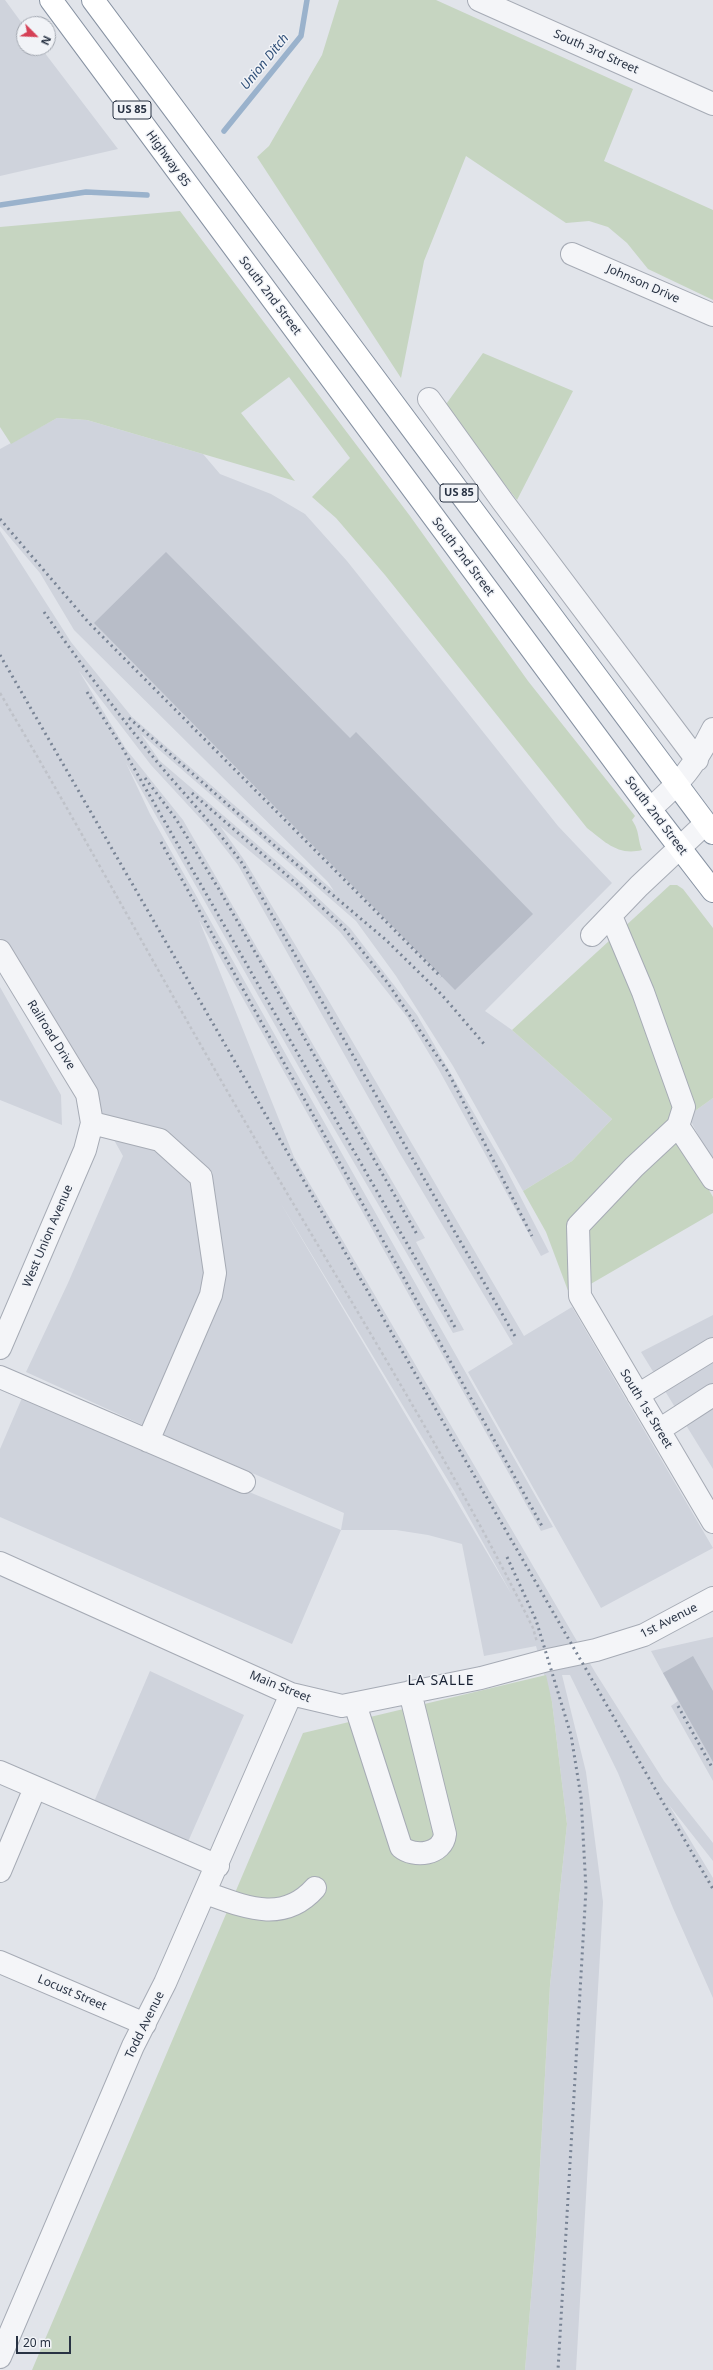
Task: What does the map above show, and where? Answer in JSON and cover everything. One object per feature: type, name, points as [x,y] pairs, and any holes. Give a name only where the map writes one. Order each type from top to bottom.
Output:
[{"type":"highway","name":"Highway 85","points":[[51,0],[214,221]]},
{"type":"highway","name":"US 85","points":[[93,0],[676,786],[709,828]]},
{"type":"highway","name":"South 2nd Street","points":[[214,221],[650,809],[713,891]]},
{"type":"street","name":"South 3rd Street","points":[[479,0],[713,104]]},
{"type":"street","name":"Johnson Drive","points":[[572,254],[713,315]]},
{"type":"street","points":[[429,399],[503,502],[698,760]]},
{"type":"street","points":[[650,809],[676,786],[698,760],[713,729]]},
{"type":"street","points":[[592,935],[680,847],[709,828]]},
{"type":"street","points":[[611,916],[643,992],[684,1107],[678,1126],[713,1179]]},
{"type":"street","name":"Railroad Drive","points":[[0,951],[64,1059],[83,1087],[92,1111],[92,1123]]},
{"type":"street","points":[[92,1123],[160,1140],[201,1177],[215,1272],[212,1295],[148,1441]]},
{"type":"street","name":"West Union Avenue","points":[[0,1348],[85,1150],[92,1123]]},
{"type":"street","name":"South 1st Street","points":[[678,1126],[634,1167],[578,1226],[580,1296],[713,1522]]},
{"type":"street","points":[[638,1395],[713,1349]]},
{"type":"street","points":[[0,1377],[244,1482]]},
{"type":"street","points":[[659,1430],[713,1396]]},
{"type":"street","name":"Main Street","points":[[0,1563],[292,1694],[342,1706],[481,1678],[577,1653]]},
{"type":"street","name":"1st Avenue","points":[[577,1653],[596,1650],[644,1635],[713,1598]]},
{"type":"street","points":[[355,1704],[401,1847],[406,1852],[423,1854],[438,1847],[445,1839],[445,1834],[410,1692]]},
{"type":"street","name":"Todd Avenue","points":[[0,2357],[133,2046],[165,1983],[206,1893],[292,1694]]},
{"type":"street","points":[[0,1772],[218,1866]]},
{"type":"street","points":[[0,1871],[35,1788]]},
{"type":"street","points":[[206,1893],[231,1902],[265,1910],[285,1909],[296,1905],[315,1888]]},
{"type":"street","name":"Locust Street","points":[[0,1962],[145,2024]]},
{"type":"path","points":[[0,693],[46,770],[194,1036],[478,1520],[533,1628],[542,1661]]},
{"type":"shaded area","points":[[0,0],[5,0],[17,16],[16,56],[47,56],[118,149],[0,176]]},
{"type":"shaded area","points":[[57,418],[87,420],[203,454],[220,474],[271,494],[305,514],[347,561],[558,826],[612,883],[485,1011],[512,1030],[612,1119],[572,1161],[523,1191],[453,1066],[396,976],[356,921],[141,734],[160,761],[302,883],[350,928],[417,1015],[504,1165],[549,1252],[541,1256],[439,1070],[407,1017],[340,932],[295,889],[220,826],[245,861],[330,1003],[524,1336],[572,1307],[713,1548],[601,1608],[468,1372],[513,1344],[399,1152],[238,865],[209,828],[151,765],[79,671],[126,749],[183,820],[425,1238],[416,1242],[464,1330],[453,1333],[321,1106],[126,763],[150,814],[553,1527],[541,1531],[199,920],[294,1157],[595,1672],[664,1781],[713,1843],[713,1861],[669,1805],[713,1878],[713,1998],[673,1908],[618,1773],[570,1675],[562,1675],[586,1772],[603,1902],[576,2370],[525,2370],[536,2237],[550,1985],[567,1824],[552,1702],[536,1646],[484,1656],[462,1544],[428,1535],[396,1530],[341,1530],[344,1513],[160,1433],[26,1372],[68,1283],[123,1156],[0,938],[0,531],[71,642],[132,717],[334,891],[328,882],[74,630],[40,573],[0,526],[0,449]],"holes":[[[280,1202],[455,1492],[512,1595]]]},
{"type":"shaded area","points":[[0,987],[61,1095],[62,1125],[0,1100]]},
{"type":"shaded area","points":[[713,1098],[713,1163],[688,1116]]},
{"type":"shaded area","points":[[713,1315],[713,1469],[641,1352]]},
{"type":"shaded area","points":[[22,1398],[341,1530],[292,1644],[0,1517],[0,1449]]},
{"type":"shaded area","points":[[713,1637],[713,1781],[671,1706],[678,1701],[651,1651]]},
{"type":"shaded area","points":[[150,1671],[244,1715],[187,1844],[93,1804]]},
{"type":"green space","points":[[339,0],[436,0],[633,89],[604,161],[713,210],[713,300],[648,269],[627,243],[608,227],[589,221],[566,223],[466,156],[424,261],[401,378],[257,157],[269,146],[322,55]]},
{"type":"green space","points":[[180,211],[410,516],[528,681],[635,816],[632,820],[636,828],[642,850],[626,851],[619,849],[606,843],[587,828],[385,575],[336,518],[312,497],[350,458],[289,377],[241,413],[295,481],[87,420],[57,418],[11,444],[0,427],[0,227]]},
{"type":"green space","points":[[483,353],[573,391],[517,500],[444,407]]},
{"type":"green space","points":[[670,885],[677,885],[683,889],[713,928],[713,1098],[688,1116],[670,1122],[713,1197],[713,1213],[570,1296],[546,1232],[523,1191],[572,1161],[612,1119],[512,1030]]},
{"type":"green space","points":[[546,1675],[552,1702],[567,1824],[550,1985],[536,2237],[525,2370],[32,2370],[303,1733]]},
{"type":"building","points":[[166,552],[350,738],[356,732],[533,914],[455,990],[94,623]]},
{"type":"building","points":[[693,1656],[713,1691],[713,1762],[663,1673]]},
{"type":"waterway","name":"Union Ditch","points":[[224,131],[301,36],[307,0]]},
{"type":"waterway","name":"Union Ditch","points":[[0,205],[86,192],[147,195]]},
{"type":"railway","points":[[0,519],[89,623],[441,977]]},
{"type":"railway","points":[[44,612],[128,726],[222,837],[242,863],[516,1338]]},
{"type":"railway","points":[[0,655],[713,1889]]},
{"type":"railway","points":[[87,692],[123,749],[456,1329]]},
{"type":"railway","points":[[129,718],[275,846],[386,940],[442,995],[485,1045]]},
{"type":"railway","points":[[145,778],[176,819],[220,891],[418,1236]]},
{"type":"railway","points":[[192,793],[298,885],[343,927],[387,982],[448,1072],[532,1236]]},
{"type":"railway","points":[[161,842],[542,1526]]},
{"type":"railway","points":[[507,1557],[536,1620],[571,1735],[581,1797],[586,1889],[558,2370]]},
{"type":"railway","points":[[678,1706],[713,1769]]},
{"type":"district","name":"LA SALLE","points":[[441,1681]]}]
